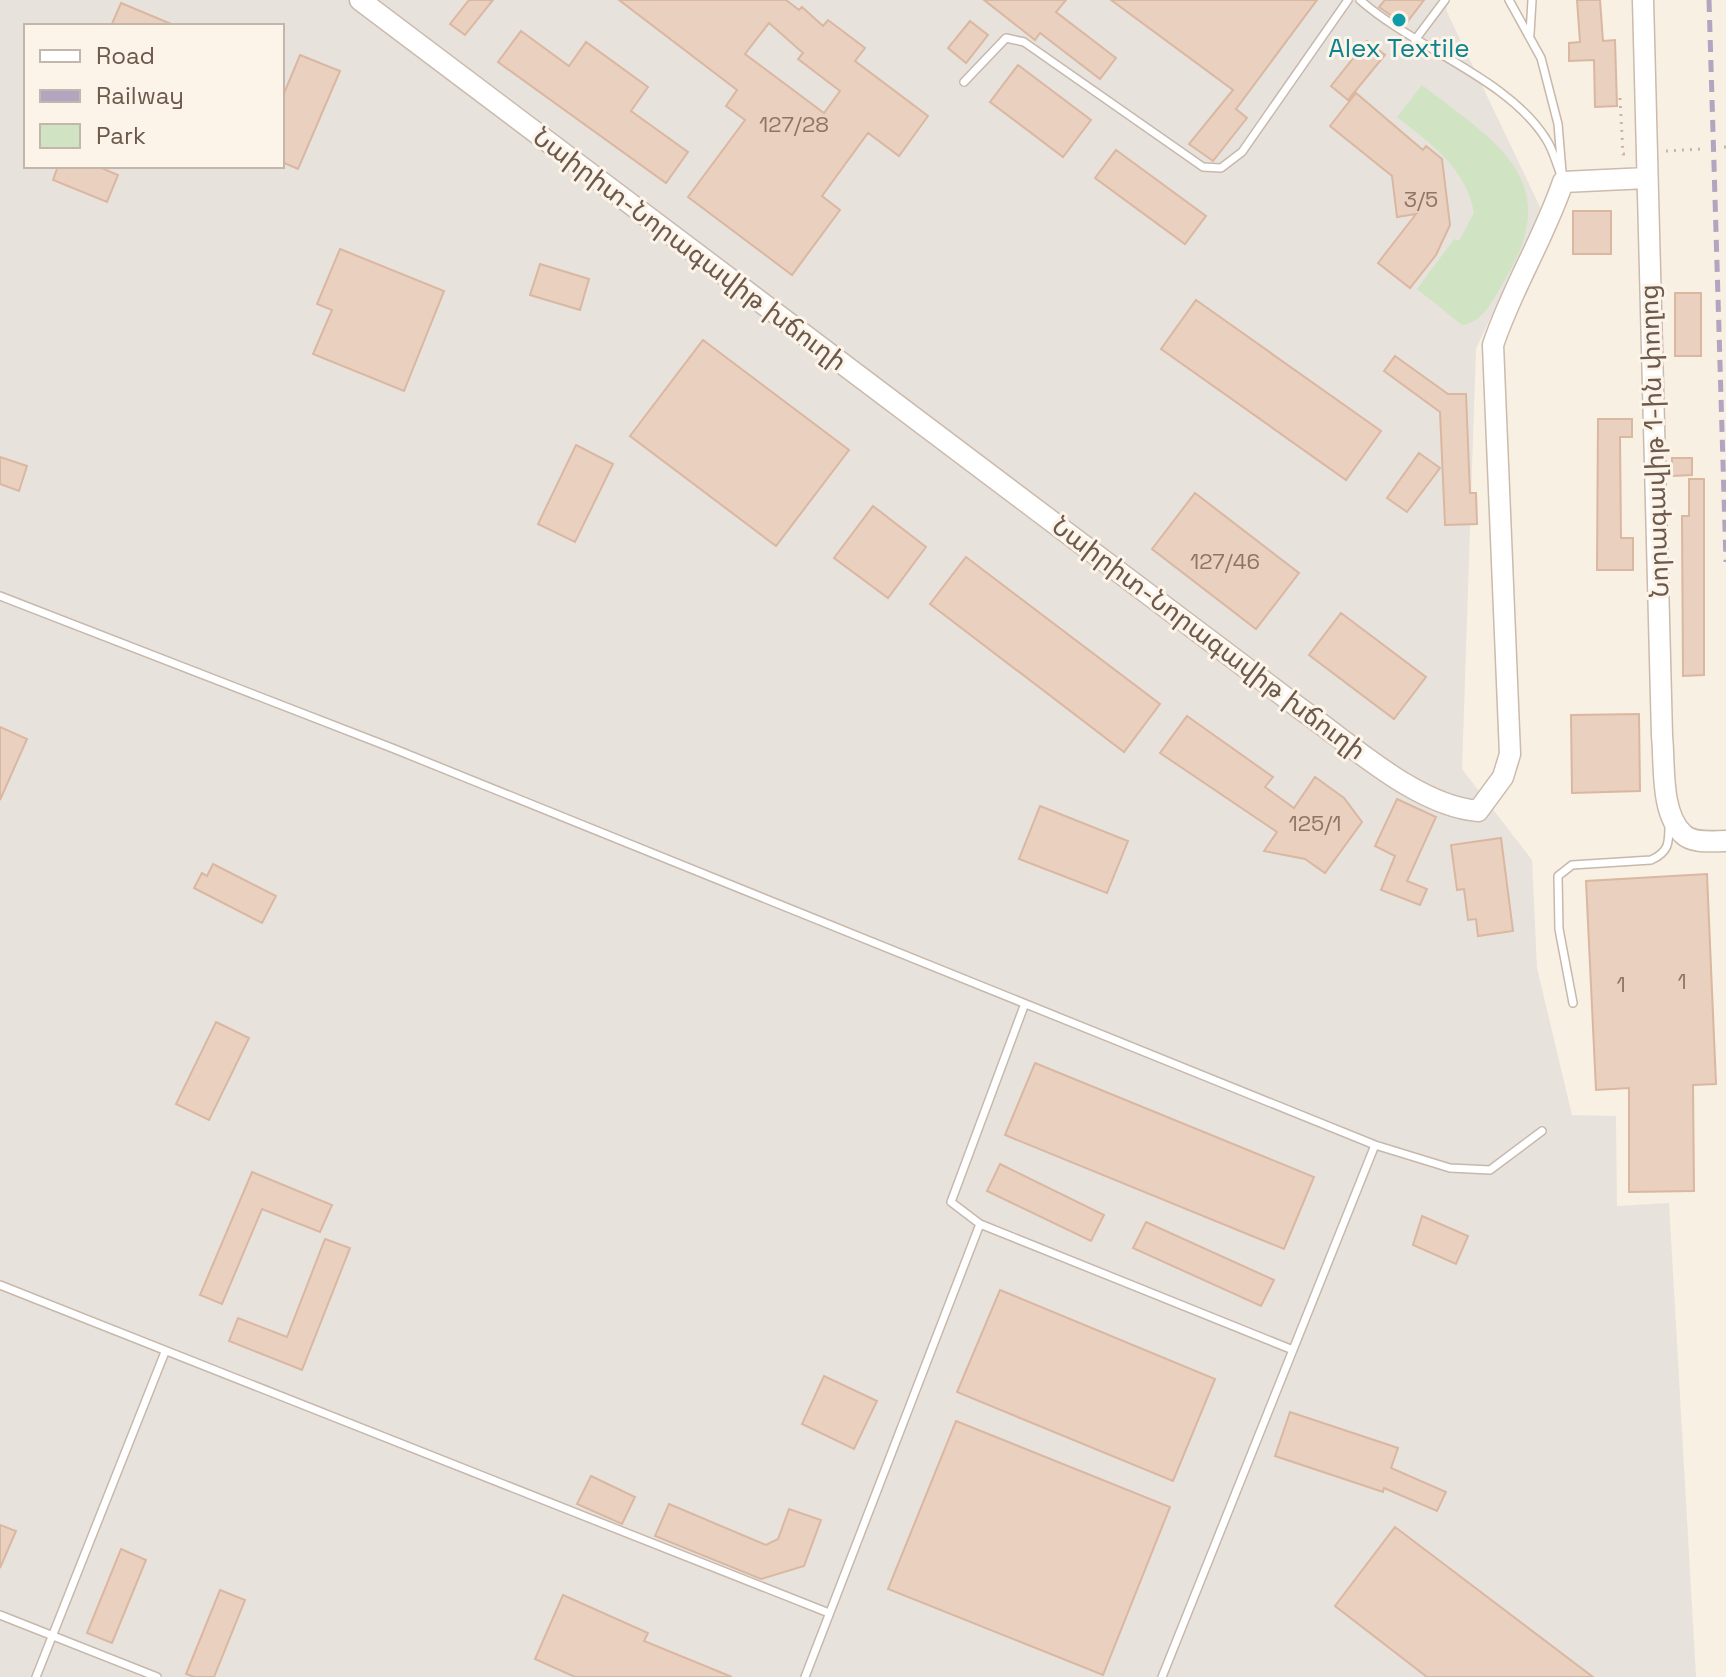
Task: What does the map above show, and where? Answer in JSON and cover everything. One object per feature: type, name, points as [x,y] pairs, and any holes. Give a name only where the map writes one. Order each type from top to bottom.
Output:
[{"type":"street","name":"Նաիրիտ-Նորագավիթ խճուղի","points":[[360,0],[1302,710],[1411,787],[1454,809],[1478,811],[1503,777],[1510,754],[1493,345],[1505,310],[1551,218],[1563,182]]},
{"type":"street","name":"Նորագավիթ 1-ին փողոց","points":[[1643,0],[1662,736],[1669,806],[1683,835],[1693,840],[1726,841]]},
{"type":"street","points":[[1563,182],[1647,178]]},
{"type":"lane","points":[[964,82],[1006,38],[1024,42],[1203,167],[1221,168],[1242,152],[1348,0]]},
{"type":"lane","points":[[1360,0],[1382,19],[1472,72],[1525,115],[1546,139],[1563,182]]},
{"type":"lane","points":[[1415,40],[1445,0]]},
{"type":"lane","points":[[1509,0],[1541,58],[1558,124],[1563,182]]},
{"type":"lane","points":[[1529,37],[1532,0]]},
{"type":"lane","points":[[0,596],[392,748],[1024,1006],[1375,1145],[1450,1168],[1490,1170],[1542,1131]]},
{"type":"lane","points":[[1573,1003],[1559,929],[1558,876],[1572,865],[1651,860],[1662,855],[1669,841],[1669,806]]},
{"type":"lane","points":[[1024,1006],[951,1202],[980,1224],[1293,1350]]},
{"type":"lane","points":[[1162,1677],[1375,1145]]},
{"type":"lane","points":[[805,1677],[980,1224]]},
{"type":"lane","points":[[0,1285],[829,1613]]},
{"type":"lane","points":[[36,1677],[165,1352]]},
{"type":"lane","points":[[0,1615],[157,1677]]},
{"type":"path","points":[[1620,98],[1623,154],[1629,154]]},
{"type":"path","points":[[1661,152],[1702,149]]},
{"type":"shaded area","points":[[0,0],[1446,0],[1447,12],[1541,209],[1476,349],[1462,769],[1532,860],[1537,968],[1572,1115],[1616,1116],[1617,1206],[1669,1203],[1696,1677],[0,1677]]},
{"type":"green space","points":[[1422,85],[1497,146],[1515,167],[1525,190],[1528,217],[1521,247],[1487,310],[1476,320],[1462,325],[1417,289],[1454,239],[1459,241],[1474,213],[1470,197],[1455,170],[1434,147],[1397,117]]},
{"type":"building","points":[[469,0],[493,0],[465,35],[450,24]]},
{"type":"building","points":[[619,0],[786,0],[799,10],[802,7],[823,26],[828,20],[865,48],[855,61],[928,116],[899,156],[868,133],[822,196],[840,210],[792,275],[688,197],[745,120],[726,106],[737,90]],"holes":[[[769,23],[803,53],[798,59],[840,91],[824,113],[745,54]]]},
{"type":"building","points":[[984,0],[1066,0],[1056,12],[1116,58],[1100,79],[1040,33],[1035,40]]},
{"type":"building","points":[[1111,0],[1317,0],[1236,109],[1247,118],[1213,161],[1189,144],[1233,90]]},
{"type":"building","name":"Alex Textile","points":[[1385,0],[1424,0],[1405,25],[1379,7]]},
{"type":"building","points":[[1577,0],[1600,0],[1603,41],[1615,40],[1617,106],[1595,107],[1594,60],[1569,61],[1569,43],[1580,42]]},
{"type":"building","points":[[121,3],[171,24],[112,24]]},
{"type":"building","points":[[970,21],[988,35],[966,63],[948,48]]},
{"type":"building","points":[[521,31],[569,66],[586,42],[648,87],[631,111],[688,152],[666,183],[498,62]]},
{"type":"building","points":[[1367,41],[1385,55],[1348,100],[1331,86]]},
{"type":"building","points":[[300,55],[340,71],[298,169],[284,163],[284,93]]},
{"type":"building","points":[[1018,65],[1091,120],[1063,157],[990,102]]},
{"type":"building","points":[[1356,93],[1423,150],[1426,146],[1442,159],[1450,225],[1436,255],[1410,288],[1378,263],[1416,214],[1397,217],[1392,176],[1330,126]]},
{"type":"building","points":[[1116,150],[1206,216],[1185,244],[1095,178]]},
{"type":"building","points":[[57,168],[102,168],[118,175],[107,202],[53,180]]},
{"type":"building","points":[[1573,211],[1611,211],[1611,254],[1573,254]]},
{"type":"building","points":[[340,249],[444,291],[404,391],[313,354],[332,310],[317,304]]},
{"type":"building","points":[[540,264],[589,279],[580,310],[530,295]]},
{"type":"building","points":[[1675,293],[1701,293],[1701,356],[1675,356]]},
{"type":"building","points":[[1196,300],[1381,431],[1346,480],[1161,349]]},
{"type":"building","points":[[703,340],[849,450],[776,546],[630,436]]},
{"type":"building","points":[[1395,356],[1448,394],[1466,394],[1470,493],[1476,493],[1477,524],[1445,525],[1440,412],[1384,371]]},
{"type":"building","points":[[1598,419],[1632,419],[1632,437],[1620,437],[1621,538],[1633,538],[1633,570],[1597,570]]},
{"type":"building","points":[[576,445],[613,464],[575,542],[538,524]]},
{"type":"building","points":[[1419,453],[1440,468],[1407,512],[1387,498]]},
{"type":"building","points":[[0,457],[27,466],[19,491],[0,484]]},
{"type":"building","points":[[1672,458],[1692,458],[1692,475],[1672,476]]},
{"type":"building","points":[[1689,479],[1704,479],[1704,675],[1683,676],[1682,516],[1689,516]]},
{"type":"building","points":[[1195,493],[1299,573],[1256,629],[1152,549]]},
{"type":"building","points":[[873,506],[926,547],[888,598],[834,558]]},
{"type":"building","points":[[966,557],[1160,704],[1124,752],[930,604]]},
{"type":"building","points":[[1341,613],[1426,677],[1394,719],[1309,655]]},
{"type":"building","points":[[1639,714],[1640,791],[1572,793],[1571,715]]},
{"type":"building","points":[[1187,716],[1273,777],[1265,787],[1294,808],[1315,777],[1344,798],[1362,822],[1325,873],[1305,859],[1264,851],[1277,832],[1160,753]]},
{"type":"building","points":[[0,727],[27,739],[0,800]]},
{"type":"building","points":[[1397,799],[1436,817],[1407,881],[1427,889],[1420,905],[1381,890],[1395,856],[1375,846]]},
{"type":"building","points":[[1040,806],[1128,841],[1107,893],[1019,859]]},
{"type":"building","points":[[1501,838],[1513,931],[1478,936],[1476,919],[1468,920],[1464,889],[1457,890],[1451,845]]},
{"type":"building","points":[[213,864],[276,896],[262,923],[194,888],[202,873],[207,876]]},
{"type":"building","points":[[1707,874],[1716,1084],[1693,1085],[1694,1191],[1629,1192],[1629,1088],[1596,1090],[1586,881]]},
{"type":"building","points":[[216,1022],[249,1038],[209,1120],[176,1104]]},
{"type":"building","points":[[1035,1063],[1314,1177],[1284,1249],[1005,1135]]},
{"type":"building","points":[[1000,1164],[1104,1215],[1091,1241],[987,1191]]},
{"type":"building","points":[[252,1172],[332,1205],[320,1232],[262,1209],[222,1304],[200,1295]]},
{"type":"building","points":[[1422,1216],[1468,1236],[1456,1264],[1413,1245]]},
{"type":"building","points":[[1146,1222],[1274,1280],[1261,1306],[1133,1248]]},
{"type":"building","points":[[325,1239],[350,1248],[302,1370],[229,1341],[238,1318],[287,1337]]},
{"type":"building","points":[[1000,1290],[1215,1379],[1173,1481],[957,1392]]},
{"type":"building","points":[[824,1376],[877,1401],[854,1449],[802,1424]]},
{"type":"building","points":[[1290,1412],[1398,1448],[1391,1468],[1446,1492],[1437,1511],[1384,1488],[1383,1492],[1275,1456]]},
{"type":"building","points":[[956,1421],[1170,1507],[1103,1675],[888,1589]]},
{"type":"building","points":[[591,1476],[635,1497],[622,1524],[577,1504]]},
{"type":"building","points":[[669,1504],[766,1545],[778,1539],[789,1509],[821,1520],[804,1566],[761,1579],[655,1536]]},
{"type":"building","points":[[0,1525],[16,1531],[0,1568]]},
{"type":"building","points":[[1395,1527],[1593,1677],[1427,1677],[1335,1606]]},
{"type":"building","points":[[121,1549],[146,1560],[112,1643],[87,1633]]},
{"type":"building","points":[[220,1590],[245,1600],[214,1677],[194,1677],[186,1674]]},
{"type":"building","points":[[563,1595],[648,1633],[644,1641],[732,1677],[575,1677],[535,1659]]},
{"type":"railway","points":[[1709,0],[1726,562]]},
{"type":"place","name":"Alex Textile","points":[[1399,20]]}]
